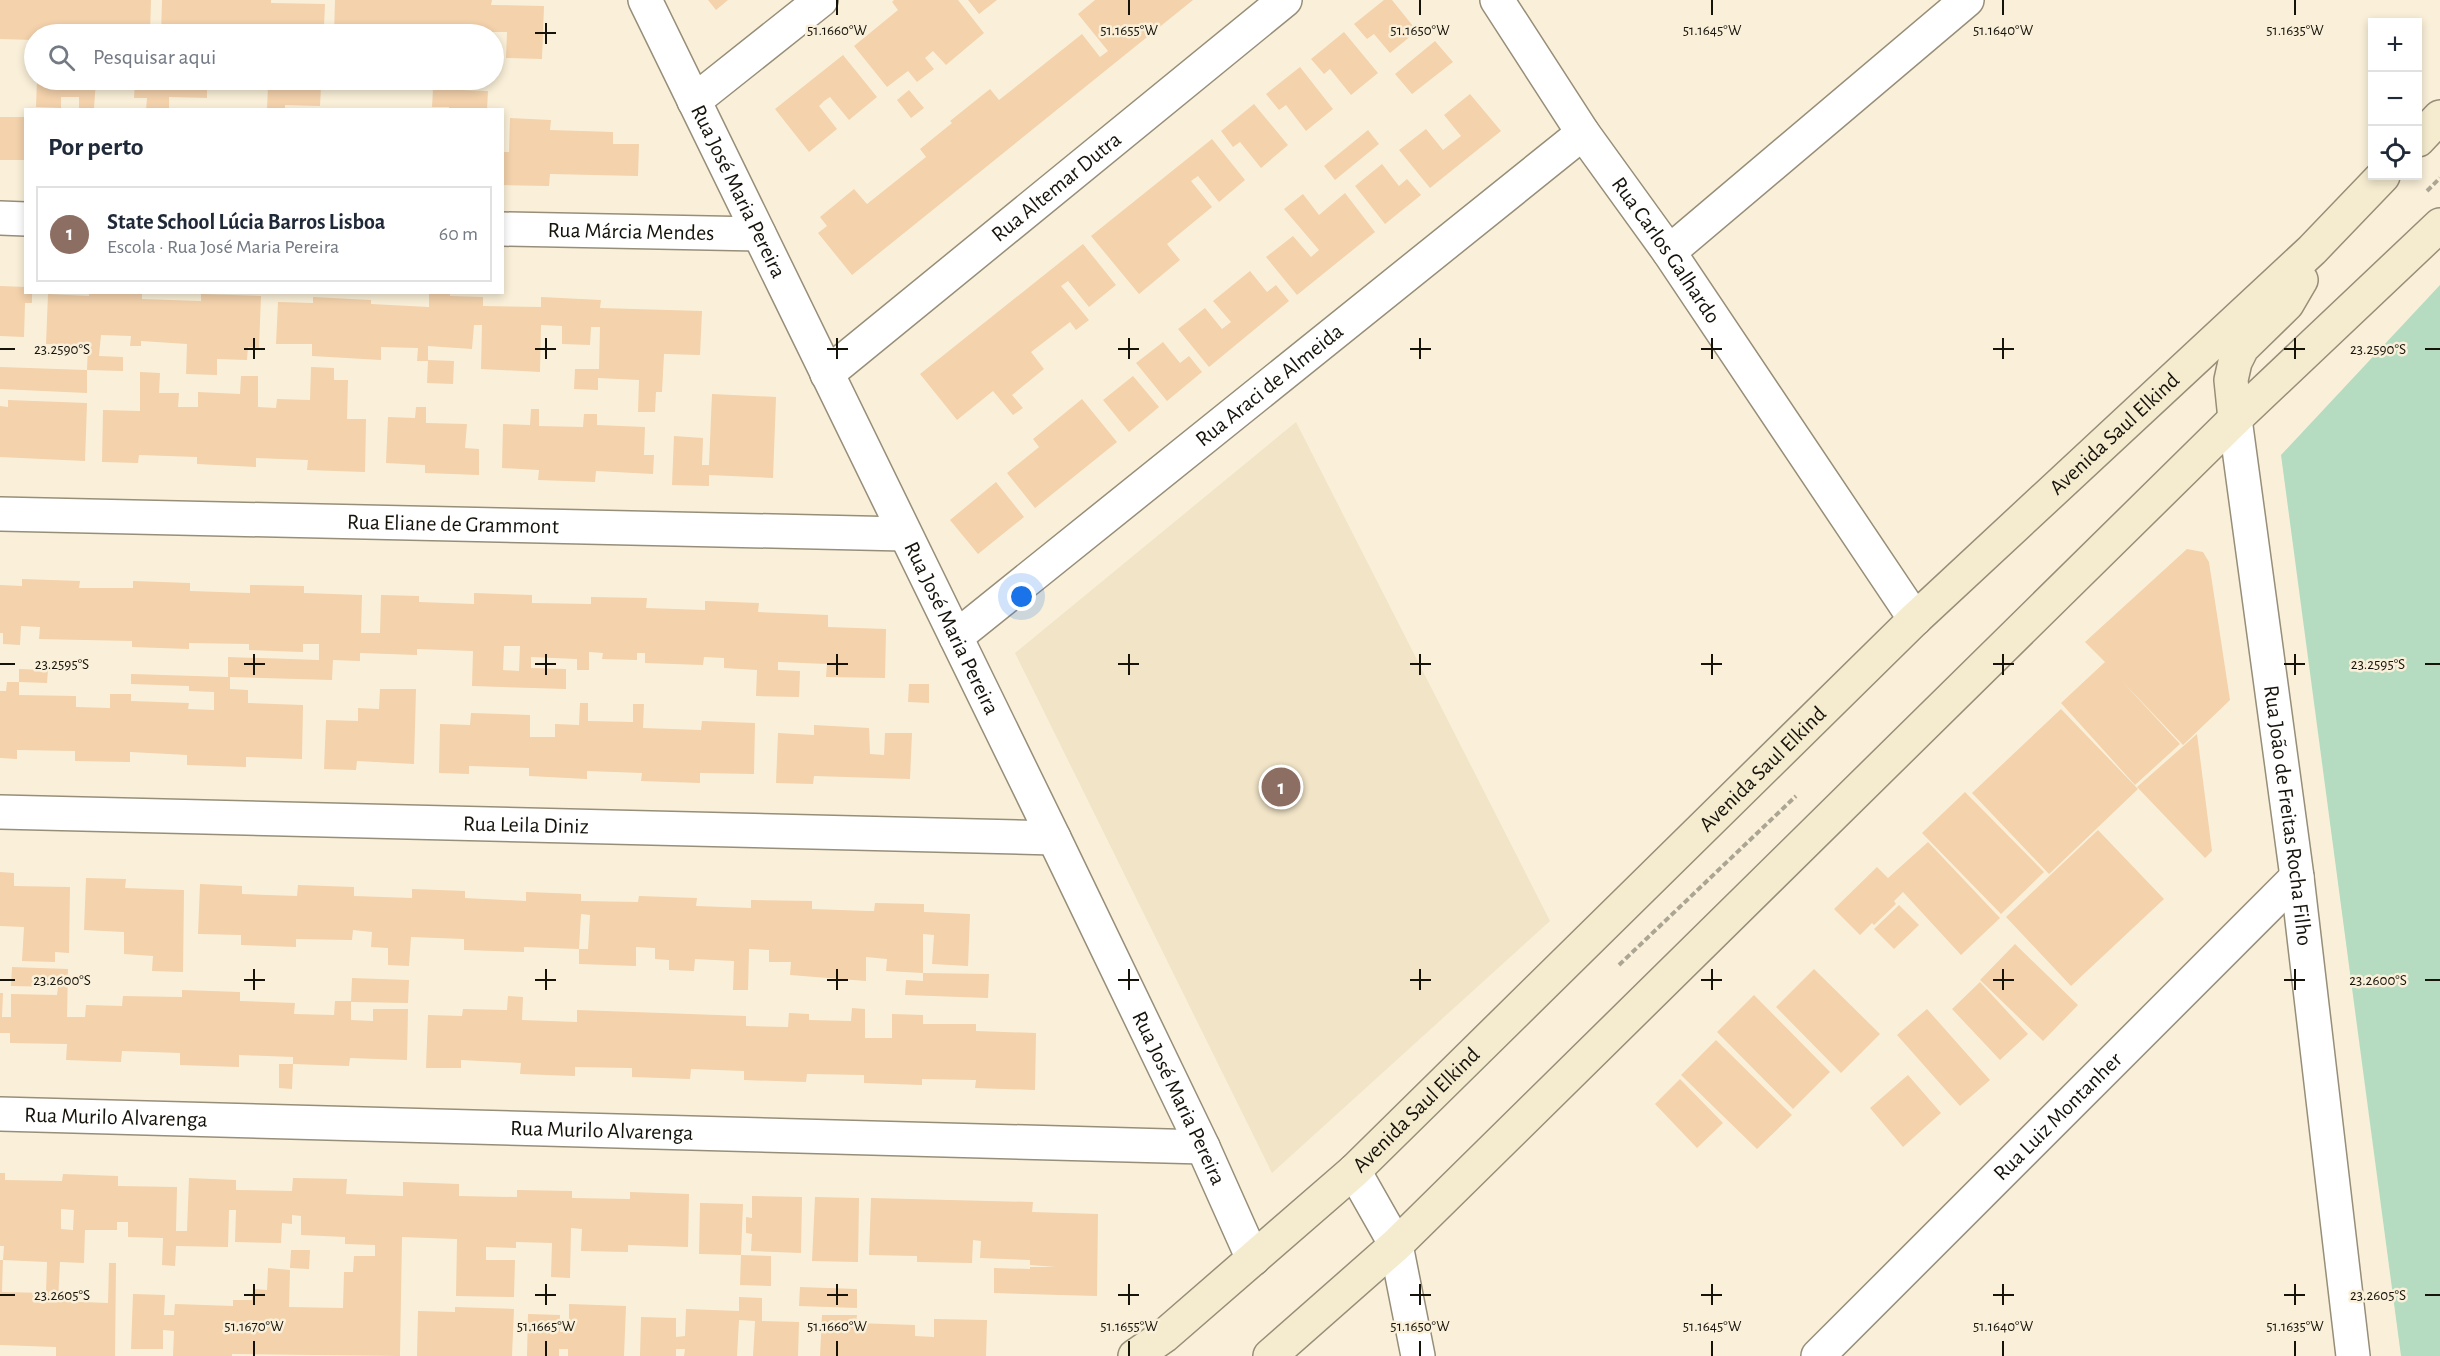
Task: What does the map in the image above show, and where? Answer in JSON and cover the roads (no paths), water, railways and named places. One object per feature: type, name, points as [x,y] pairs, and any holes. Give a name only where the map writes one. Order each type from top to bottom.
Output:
[{"type":"main road","points":[[2422,136],[2440,117]]},
{"type":"main road","name":"Avenida Saul Elkind","points":[[1135,1356],[1164,1336],[1354,1171],[1915,619],[2312,250],[2379,180]]},
{"type":"main road","points":[[1270,1356],[1396,1245],[2235,419],[2440,225]]},
{"type":"main road","points":[[2235,419],[2230,380],[2235,363],[2242,348],[2287,304],[2302,279],[2312,250]]},
{"type":"street","name":"Rua José Maria Pereira","points":[[645,0],[1054,838],[1203,1147],[1253,1259]]},
{"type":"street","points":[[694,101],[821,0]]},
{"type":"street","name":"Rua Altemar Dutra","points":[[827,374],[1285,0]]},
{"type":"street","name":"Rua Carlos Galhardo","points":[[1497,0],[1584,133],[1669,252],[1915,619]]},
{"type":"street","points":[[1669,252],[1967,0]]},
{"type":"street","name":"Rua Araci de Almeida","points":[[956,637],[1584,133]]},
{"type":"street","points":[[0,218],[24,219]]},
{"type":"street","name":"Rua Márcia Mendes","points":[[504,229],[759,234]]},
{"type":"street","name":"Rua João de Freitas Rocha Filho","points":[[2235,419],[2297,877],[2354,1356]]},
{"type":"street","name":"Rua Eliane de Grammont","points":[[0,514],[904,534]]},
{"type":"street","name":"Rua Leila Diniz","points":[[0,812],[1054,838]]},
{"type":"street","name":"Rua Luiz Montanher","points":[[1818,1356],[2297,877]]},
{"type":"street","name":"Rua Murilo Alvarenga","points":[[0,1114],[1203,1147]]},
{"type":"street","points":[[1354,1171],[1396,1245],[1418,1356]]},
{"type":"place","name":"State School Lúcia Barros Lisboa","points":[[1281,787]]}]
